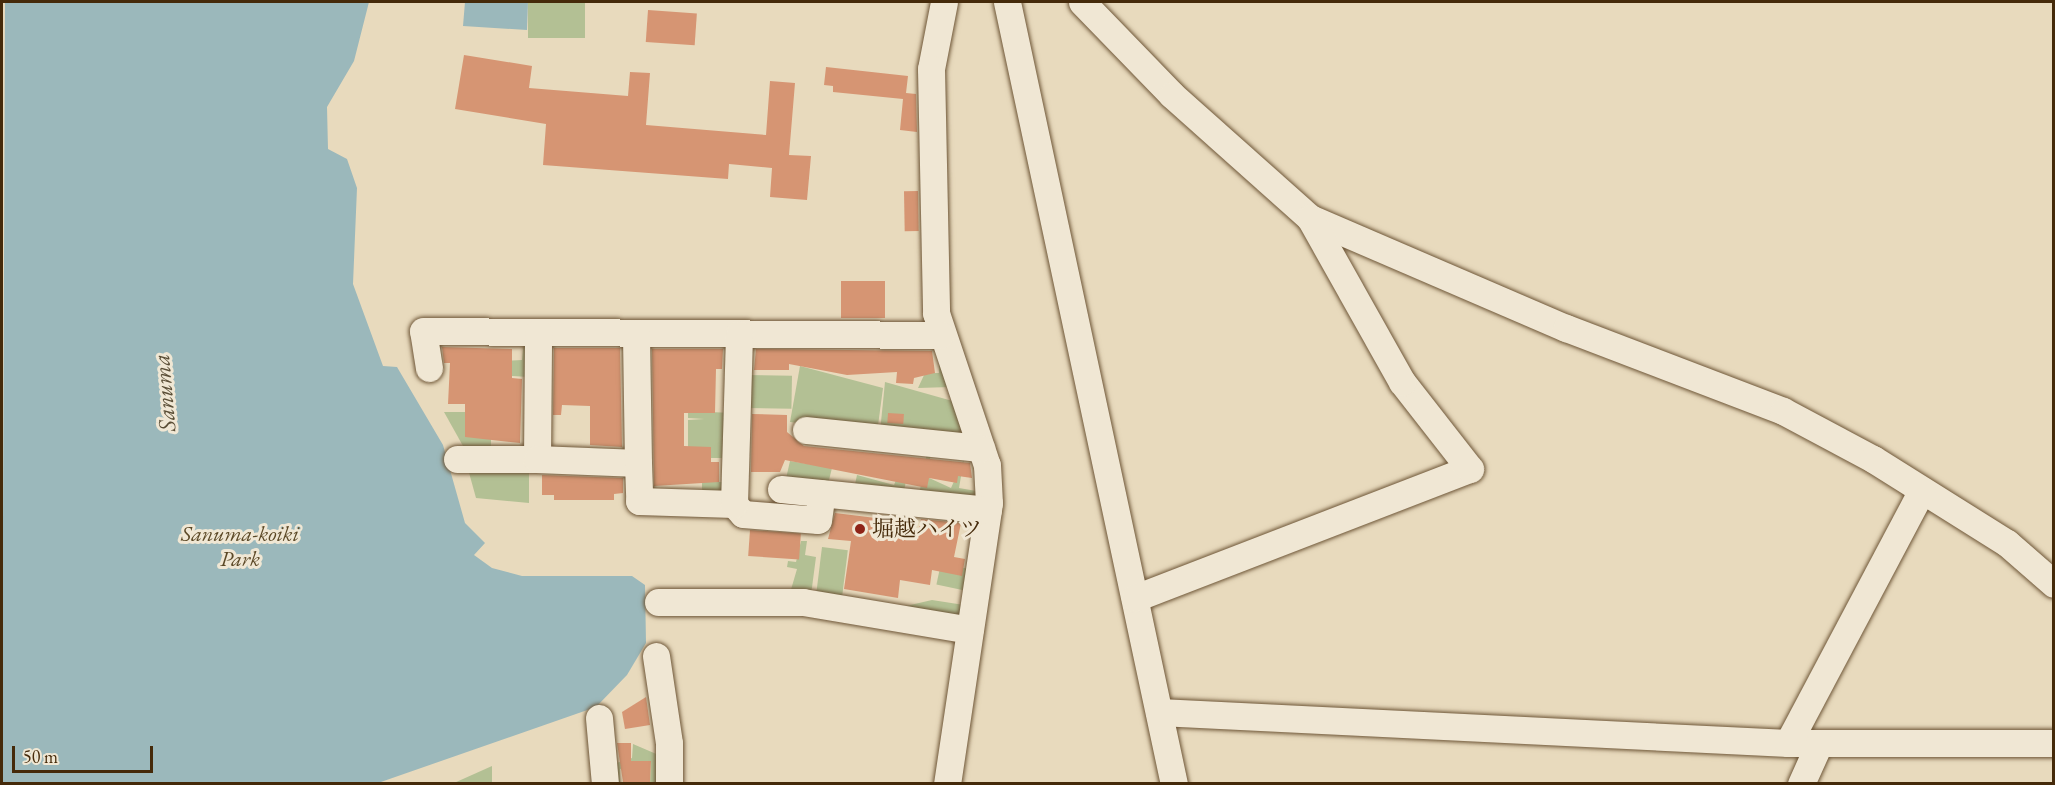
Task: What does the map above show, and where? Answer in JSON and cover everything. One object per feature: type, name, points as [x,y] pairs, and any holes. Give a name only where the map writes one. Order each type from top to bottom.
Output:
[{"type":"street","points":[[944,2],[931,69],[940,336],[981,448],[988,510],[947,783]]},
{"type":"street","points":[[1007,2],[1174,783]]},
{"type":"street","points":[[1082,2],[1172,95],[1310,218],[1566,328],[1783,411],[1922,490],[2007,543],[2054,584]]},
{"type":"street","points":[[1135,598],[1470,469],[1402,382],[1310,218]]},
{"type":"street","points":[[429,368],[417,331],[940,336]]},
{"type":"street","points":[[537,459],[538,332]]},
{"type":"street","points":[[636,333],[639,501],[734,504]]},
{"type":"street","points":[[739,334],[734,504],[743,514],[818,520],[822,493]]},
{"type":"street","points":[[806,430],[981,448]]},
{"type":"street","points":[[457,459],[638,463]]},
{"type":"street","points":[[781,489],[988,510]]},
{"type":"street","points":[[1788,743],[1922,490]]},
{"type":"street","points":[[658,602],[803,602],[970,630]]},
{"type":"street","points":[[656,656],[669,744],[669,783]]},
{"type":"street","points":[[1159,712],[1788,743],[2054,743]]},
{"type":"street","points":[[599,718],[605,783]]},
{"type":"street","points":[[1801,783],[1819,744]]},
{"type":"green space","points":[[528,2],[585,2],[585,38],[528,38]]},
{"type":"green space","points":[[524,340],[529,377],[483,374],[484,362],[522,360]]},
{"type":"green space","points":[[939,363],[950,387],[918,388],[925,373],[939,373]]},
{"type":"green space","points":[[800,366],[883,388],[877,433],[790,422]]},
{"type":"green space","points":[[744,375],[792,376],[791,409],[743,408]]},
{"type":"green space","points":[[885,382],[956,402],[968,437],[880,432]]},
{"type":"green space","points":[[688,411],[732,413],[732,458],[688,458],[688,420],[704,419],[688,418]]},
{"type":"green space","points":[[444,412],[465,412],[491,437],[491,454],[463,446]]},
{"type":"green space","points":[[927,452],[931,453],[927,477],[951,488],[964,459],[959,488],[982,492],[974,502],[919,495]]},
{"type":"green space","points":[[790,461],[832,468],[827,488],[785,483]]},
{"type":"green space","points":[[468,469],[529,469],[529,503],[476,498]]},
{"type":"green space","points":[[857,475],[894,485],[896,480],[906,481],[904,491],[854,489]]},
{"type":"green space","points":[[702,482],[731,482],[730,495],[702,498]]},
{"type":"green space","points":[[801,541],[807,541],[805,555],[816,557],[811,595],[790,593],[797,569],[787,567],[788,561],[796,562]]},
{"type":"green space","points":[[822,547],[848,550],[841,602],[816,599]]},
{"type":"green space","points":[[941,563],[970,569],[966,591],[936,585]]},
{"type":"green space","points":[[932,600],[964,605],[962,618],[906,606]]},
{"type":"green space","points":[[633,744],[668,759],[667,783],[650,783],[651,762],[620,769],[620,783],[607,783],[607,766],[632,758]]},
{"type":"green space","points":[[492,766],[492,783],[454,783]]},
{"type":"water","name":"Sanuma","points":[[5,2],[369,2],[354,61],[327,107],[328,149],[347,159],[357,188],[353,284],[383,366],[397,367],[443,445],[465,523],[485,543],[474,555],[492,568],[522,576],[632,576],[645,585],[646,643],[627,675],[596,707],[378,783],[2,784]]},
{"type":"water","points":[[465,2],[528,2],[527,30],[463,26]]},
{"type":"building","points":[[648,10],[697,13],[695,45],[646,42]]},
{"type":"building","points":[[464,55],[532,66],[529,88],[628,96],[630,72],[650,73],[646,125],[766,135],[770,81],[795,83],[789,155],[811,156],[807,200],[770,197],[772,168],[729,164],[728,179],[543,165],[546,124],[455,109]]},
{"type":"building","points":[[826,67],[908,76],[906,93],[916,94],[917,132],[900,130],[903,99],[833,92],[833,86],[824,85]]},
{"type":"building","points":[[904,191],[918,191],[919,231],[905,231]]},
{"type":"building","points":[[841,281],[885,281],[885,318],[841,318]]},
{"type":"building","points":[[442,347],[512,349],[512,378],[522,379],[520,443],[465,437],[465,404],[448,404],[450,363],[444,363]]},
{"type":"building","points":[[554,348],[620,348],[622,447],[590,445],[590,406],[562,405],[561,415],[553,415]]},
{"type":"building","points":[[652,349],[723,349],[722,369],[716,369],[715,413],[684,413],[684,446],[711,447],[711,462],[719,462],[719,482],[654,486]]},
{"type":"building","points":[[756,349],[932,351],[935,373],[914,378],[913,384],[896,383],[897,372],[847,375],[789,364],[789,370],[754,370]]},
{"type":"building","points":[[888,413],[904,414],[903,424],[887,423]]},
{"type":"building","points":[[752,414],[787,415],[787,432],[804,446],[970,463],[972,478],[958,476],[957,483],[929,478],[927,488],[785,460],[780,472],[751,472]]},
{"type":"building","points":[[542,475],[623,478],[623,493],[614,494],[614,500],[554,500],[554,495],[542,495]]},
{"type":"building","points":[[835,513],[892,520],[891,529],[918,533],[921,519],[961,523],[954,557],[965,559],[962,576],[932,570],[930,585],[900,580],[898,598],[844,589],[851,541],[828,539]]},
{"type":"building","points":[[750,530],[801,534],[799,559],[748,556]]},
{"type":"building","points":[[646,697],[650,725],[625,729],[622,712]]},
{"type":"building","points":[[617,743],[631,743],[631,761],[651,761],[650,783],[623,782]]},
{"type":"place","name":"堀越ハイツ","points":[[860,529]]},
{"type":"park label","name":"Sanuma-koiki Park","points":[[240,546]]}]
